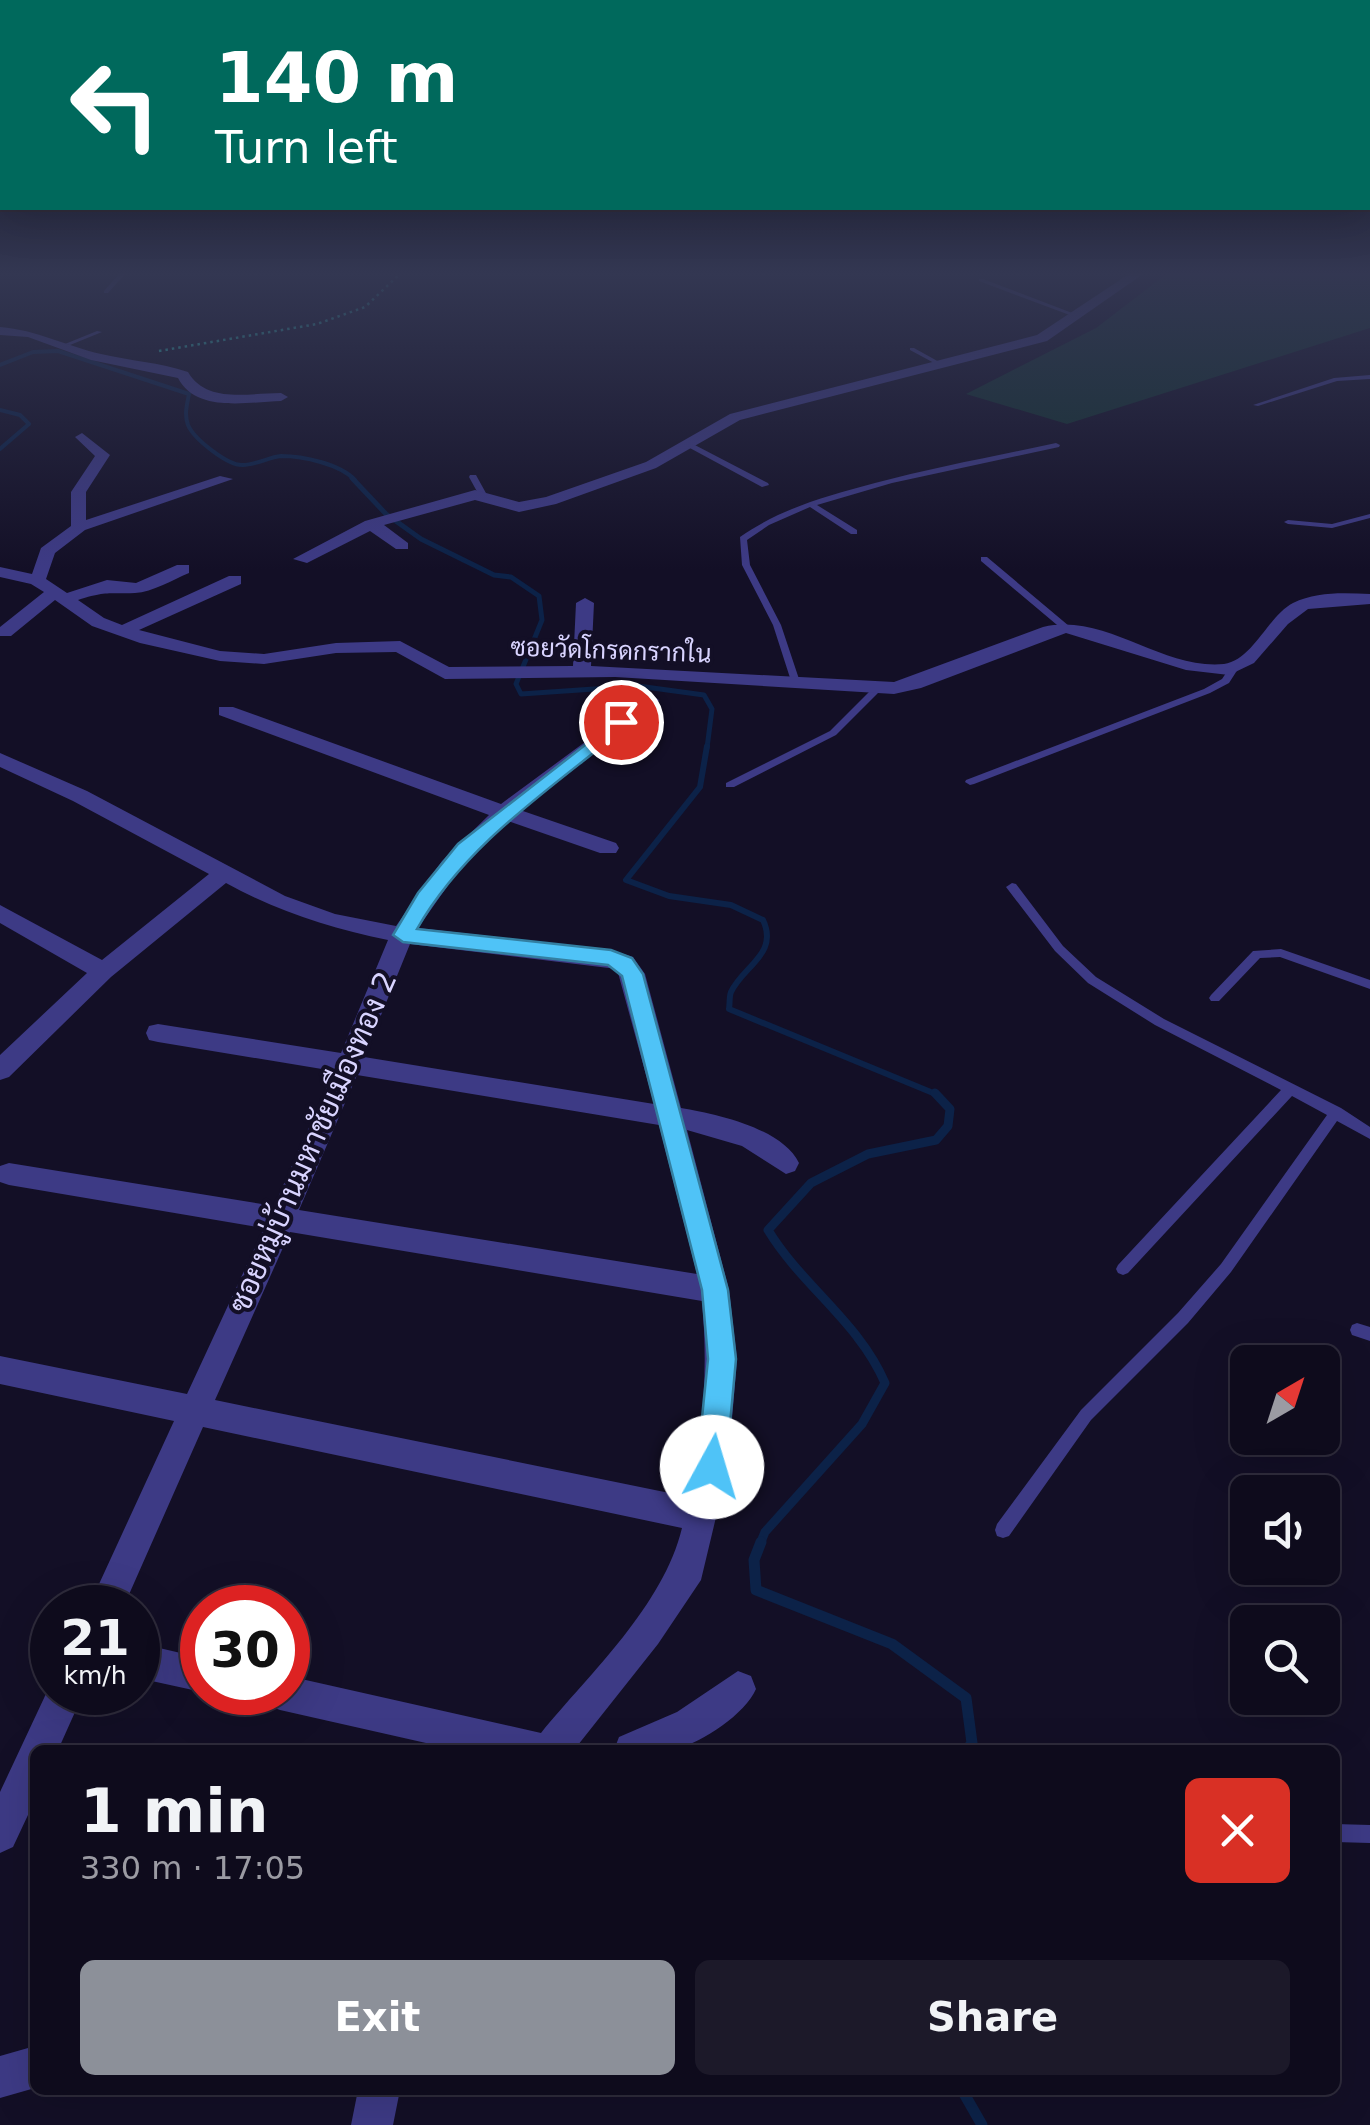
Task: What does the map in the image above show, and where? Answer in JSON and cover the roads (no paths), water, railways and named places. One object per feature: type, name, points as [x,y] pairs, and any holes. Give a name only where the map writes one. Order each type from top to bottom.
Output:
[{"type":"street","points":[[169,371],[182,375],[190,388],[210,398],[281,396]]},
{"type":"street","points":[[301,559],[371,524],[483,495],[526,508],[651,465],[736,417],[907,371]]},
{"type":"street","points":[[79,528],[75,506],[81,486],[103,455],[82,437]]},
{"type":"street","points":[[37,580],[45,567],[43,558],[47,551],[79,528],[225,478]]},
{"type":"street","points":[[371,524],[402,546]]},
{"type":"street","points":[[5,632],[61,595],[107,585],[136,588],[183,569]]},
{"type":"street","name":"ซอยวัดโกรดกรากใน","points":[[0,572],[37,580],[82,614],[123,631],[184,648],[246,659],[281,658],[336,648],[400,646],[445,673],[582,671],[878,688],[914,684],[1049,631],[1066,628]]},
{"type":"street","points":[[123,631],[234,580]]},
{"type":"street","points":[[1066,628],[1195,665],[1233,669],[1248,660],[1277,622],[1300,605],[1331,599],[1370,599]]},
{"type":"street","points":[[582,671],[586,604]]},
{"type":"street","name":"ซอยหมู่บ้านมหาชัยเมืองทอง 2","points":[[115,1585],[351,1063],[403,935],[465,849],[506,812],[650,700]]},
{"type":"street","points":[[226,712],[608,848]]},
{"type":"street","points":[[0,759],[80,796],[277,901],[332,921],[403,935],[611,958],[625,963],[632,974],[715,1290],[722,1359],[712,1467],[689,1568],[646,1632],[555,1745]]},
{"type":"street","points":[[0,1070],[103,972],[224,872]]},
{"type":"street","points":[[0,914],[103,972]]},
{"type":"street","points":[[158,1033],[714,1124],[751,1138],[786,1162]]},
{"type":"street","points":[[9,1174],[715,1290]]},
{"type":"street","points":[[0,1370],[701,1516]]},
{"type":"street","points":[[644,1745],[690,1725],[738,1689]]},
{"type":"street","points":[[310,1699],[515,1745]]},
{"type":"street","points":[[41,1745],[55,1715]]},
{"type":"street","points":[[0,1834],[30,1769]]},
{"type":"street","points":[[0,2077],[30,2068]]},
{"type":"street","points":[[372,2125],[379,2095]]},
{"type":"lane","points":[[1256,405],[1336,379],[1370,377]]},
{"type":"lane","points":[[691,445],[766,485]]},
{"type":"lane","points":[[794,682],[776,625],[746,564],[743,540],[754,528],[810,504],[1056,445]]},
{"type":"lane","points":[[473,477],[483,495]]},
{"type":"lane","points":[[810,504],[854,532]]},
{"type":"lane","points":[[1288,522],[1332,526],[1370,516]]},
{"type":"lane","points":[[984,558],[1066,628]]},
{"type":"lane","points":[[970,782],[1208,691],[1226,681],[1233,669]]},
{"type":"lane","points":[[730,785],[833,733],[878,688]]},
{"type":"lane","points":[[1012,887],[1069,960],[1093,981],[1198,1043],[1336,1112],[1370,1134]]},
{"type":"lane","points":[[1216,998],[1257,954],[1281,953],[1370,985]]},
{"type":"lane","points":[[1123,1269],[1290,1089]]},
{"type":"lane","points":[[1003,1530],[1086,1415],[1184,1318],[1226,1268],[1336,1112]]},
{"type":"lane","points":[[1340,1833],[1370,1834]]},
{"type":"waterway","points":[[119,371],[189,394],[186,413],[191,431],[229,461],[243,465],[281,456],[300,458],[331,465],[355,480]]},
{"type":"waterway","points":[[0,410],[20,415],[29,424],[0,449]]},
{"type":"waterway","points":[[352,478],[386,514],[421,539],[494,575],[511,577],[539,596],[542,620],[516,684],[521,694],[638,686],[704,695],[712,709],[707,748]]},
{"type":"waterway","points":[[707,746],[700,787],[626,880],[669,896],[731,905],[763,920],[767,932],[763,951],[736,983],[729,1009],[936,1094]]},
{"type":"waterway","points":[[760,1544],[765,1532],[862,1424],[885,1383],[861,1341],[768,1230],[811,1183],[868,1154],[936,1140],[948,1126],[950,1109],[936,1094]]},
{"type":"waterway","points":[[761,1542],[754,1560],[756,1590],[892,1644],[966,1698],[971,1745]]},
{"type":"waterway","points":[[965,2095],[982,2125]]}]
